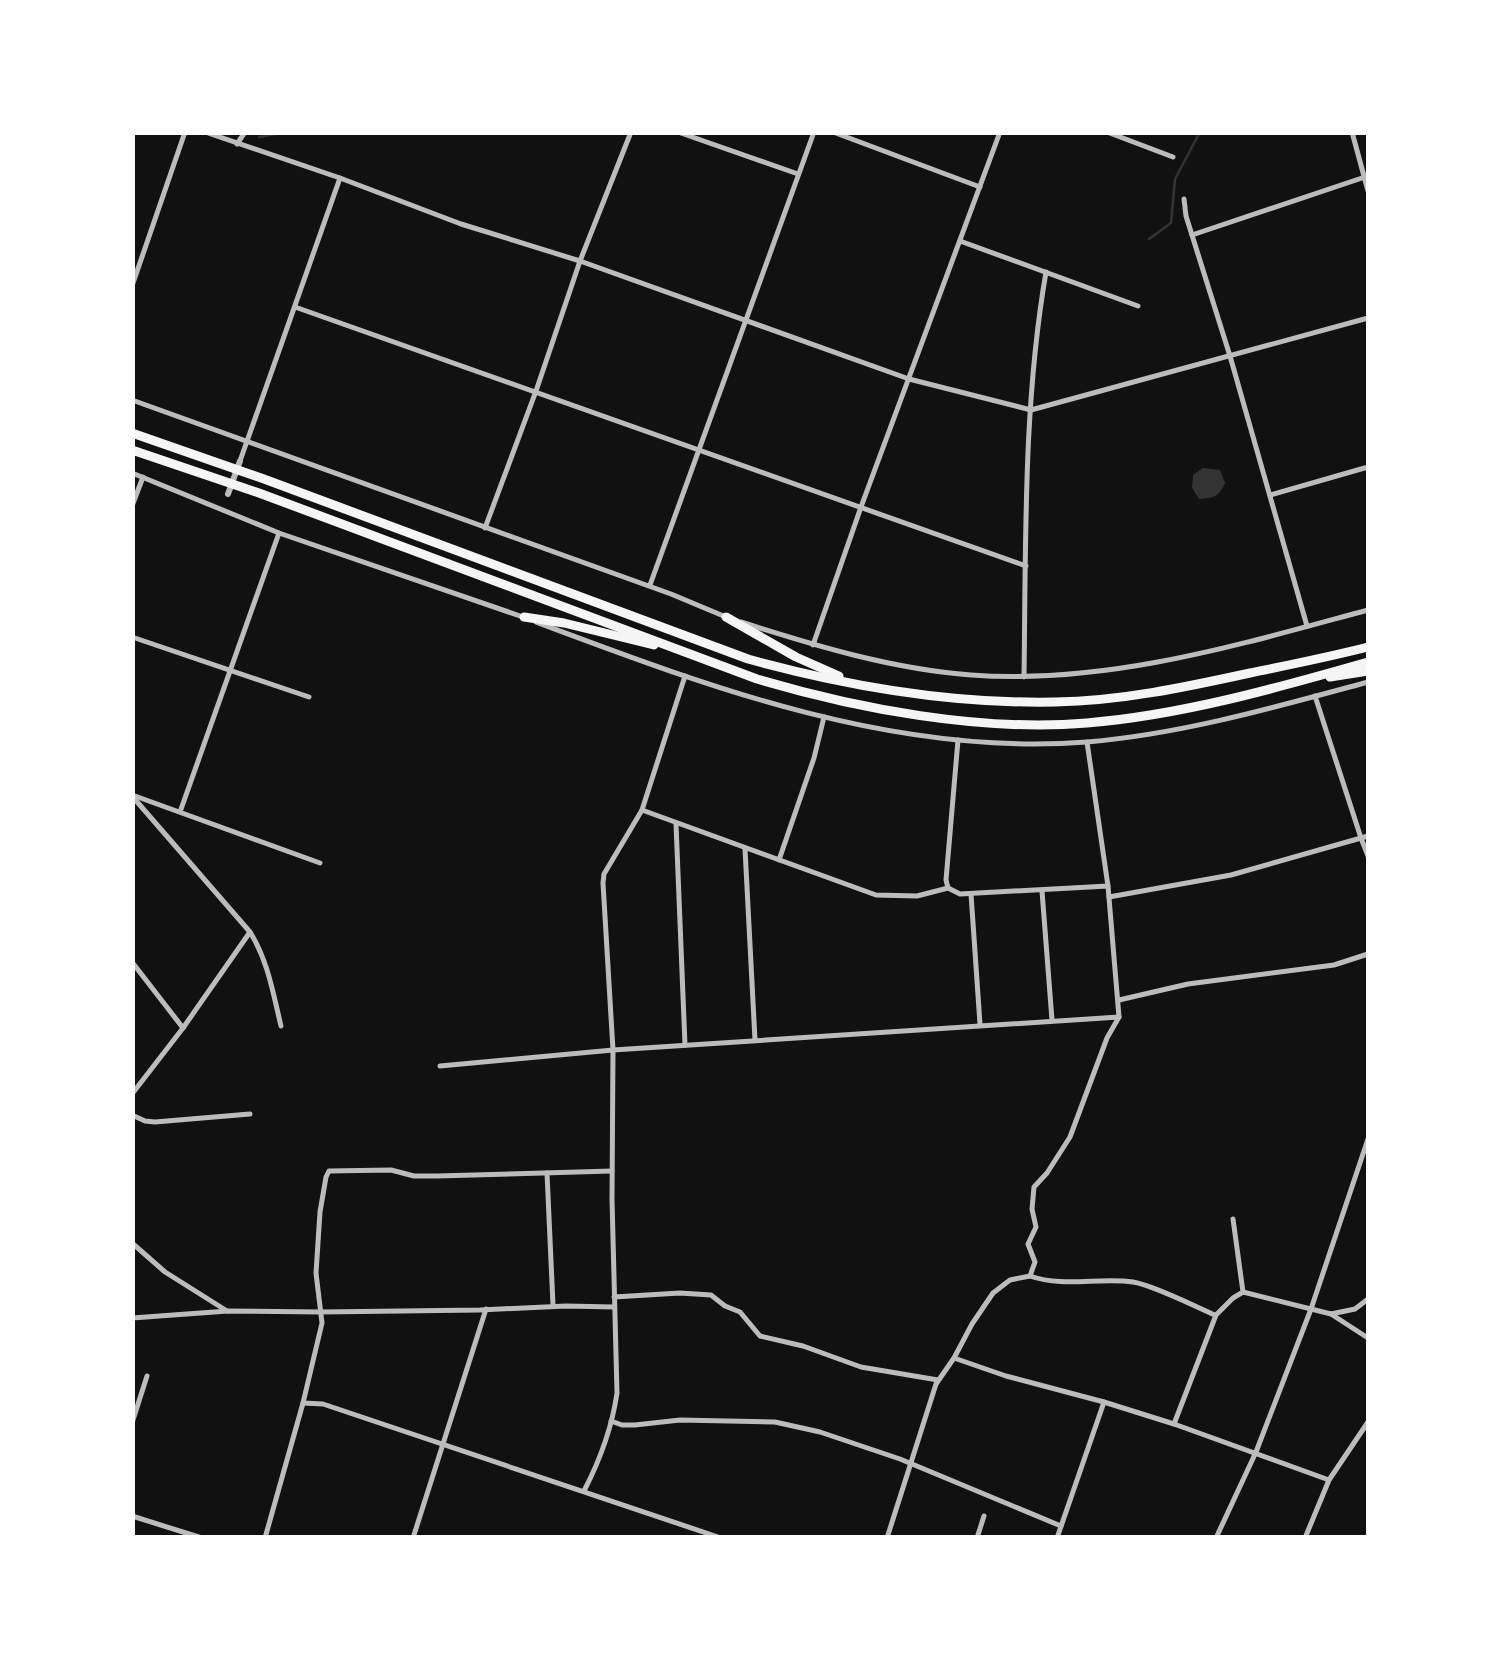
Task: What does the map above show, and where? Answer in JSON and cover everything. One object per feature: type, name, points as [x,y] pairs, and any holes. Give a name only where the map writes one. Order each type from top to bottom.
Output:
[{"type":"highway","points":[[132,433],[748,659],[800,674],[980,700],[1056,702],[1143,695],[1368,647]]},
{"type":"highway","points":[[132,450],[259,493],[757,679],[911,714],[980,722],[1085,724],[1149,715],[1368,662]]},
{"type":"highway","points":[[726,617],[796,657],[860,684]]},
{"type":"highway","points":[[524,618],[564,623],[694,655]]},
{"type":"highway","points":[[1298,682],[1368,671]]},
{"type":"street","points":[[132,286],[186,132]]},
{"type":"street","points":[[205,132],[909,378],[1031,410],[1368,318]]},
{"type":"street","points":[[237,144],[245,132]]},
{"type":"street","points":[[485,528],[630,132]]},
{"type":"street","points":[[678,132],[798,175]]},
{"type":"street","points":[[650,586],[814,132]]},
{"type":"street","points":[[833,132],[980,187]]},
{"type":"street","points":[[813,645],[1000,132]]},
{"type":"street","points":[[1107,132],[1173,157]]},
{"type":"street","points":[[1352,132],[1368,190]]},
{"type":"street","points":[[1192,234],[1367,177]]},
{"type":"street","points":[[228,494],[340,178]]},
{"type":"street","points":[[1184,199],[1308,626]]},
{"type":"street","points":[[960,240],[1138,306]]},
{"type":"street","points":[[132,254],[142,258]]},
{"type":"street","points":[[1024,676],[1031,410],[1036,329],[1046,272]]},
{"type":"street","points":[[294,307],[1026,566]]},
{"type":"street","points":[[132,400],[650,586],[726,617],[813,645],[907,667],[970,675],[1092,673],[1175,660],[1368,610]]},
{"type":"street","points":[[1270,495],[1368,467]]},
{"type":"street","points":[[132,474],[279,532],[739,695],[878,728],[958,740],[1088,742],[1164,732],[1368,682]]},
{"type":"street","points":[[132,506],[143,477]]},
{"type":"street","points":[[180,812],[279,532]]},
{"type":"street","points":[[132,636],[309,698]]},
{"type":"street","points":[[584,1491],[599,1460],[617,1393],[613,1050],[604,874],[642,810],[684,676]]},
{"type":"street","points":[[1315,696],[1368,856]]},
{"type":"street","points":[[779,860],[824,718]]},
{"type":"street","points":[[948,888],[958,740]]},
{"type":"street","points":[[1030,1276],[1035,1262],[1028,1244],[1036,1227],[1032,1209],[1034,1186],[1048,1173],[1070,1137],[1119,1016],[1108,886],[1088,742]]},
{"type":"street","points":[[132,796],[320,863]]},
{"type":"street","points":[[132,796],[250,932],[268,970],[281,1026]]},
{"type":"street","points":[[642,810],[876,895],[917,896],[948,888],[971,894],[1108,886]]},
{"type":"street","points":[[676,822],[686,1046]]},
{"type":"street","points":[[1109,896],[1230,875],[1365,838]]},
{"type":"street","points":[[744,848],[755,1040]]},
{"type":"street","points":[[1042,891],[1052,1020]]},
{"type":"street","points":[[971,894],[980,1024]]},
{"type":"street","points":[[132,1094],[250,932]]},
{"type":"street","points":[[1119,1000],[1188,984],[1334,965],[1368,954]]},
{"type":"street","points":[[132,962],[183,1028]]},
{"type":"street","points":[[440,1066],[613,1050],[1119,1016]]},
{"type":"street","points":[[132,1115],[155,1122],[250,1114]]},
{"type":"street","points":[[1216,1538],[1256,1452],[1311,1308],[1368,1138]]},
{"type":"street","points":[[265,1538],[322,1323],[317,1243],[329,1171],[391,1170],[414,1176],[612,1172]]},
{"type":"street","points":[[548,1173],[554,1306]]},
{"type":"street","points":[[1233,1219],[1243,1292]]},
{"type":"street","points":[[132,1243],[166,1272],[228,1312]]},
{"type":"street","points":[[886,1538],[930,1396],[992,1293],[1010,1280],[1030,1276],[1042,1281],[1136,1282],[1216,1315]]},
{"type":"street","points":[[1174,1424],[1216,1315],[1243,1292],[1330,1314],[1368,1338]]},
{"type":"street","points":[[614,1296],[712,1296],[740,1312],[760,1336],[803,1346],[861,1367],[938,1380]]},
{"type":"street","points":[[1330,1314],[1356,1308],[1368,1299]]},
{"type":"street","points":[[132,1318],[228,1312],[614,1307]]},
{"type":"street","points":[[413,1538],[486,1309]]},
{"type":"street","points":[[954,1358],[1174,1424],[1330,1480]]},
{"type":"street","points":[[132,1423],[147,1376]]},
{"type":"street","points":[[304,1402],[322,1404],[721,1538]]},
{"type":"street","points":[[1057,1538],[1104,1402]]},
{"type":"street","points":[[611,1421],[622,1425],[680,1420],[775,1422],[820,1432],[900,1459],[1060,1526]]},
{"type":"street","points":[[1305,1538],[1330,1480],[1368,1422]]},
{"type":"street","points":[[132,1516],[202,1538]]},
{"type":"street","points":[[977,1538],[984,1516]]},
{"type":"shaded area","points":[[1203,468],[1220,470],[1225,483],[1215,496],[1199,499],[1192,488],[1193,475]]},
{"type":"waterway","points":[[259,137],[287,132]]},
{"type":"waterway","points":[[1149,239],[1171,223],[1175,179],[1200,132]]}]
